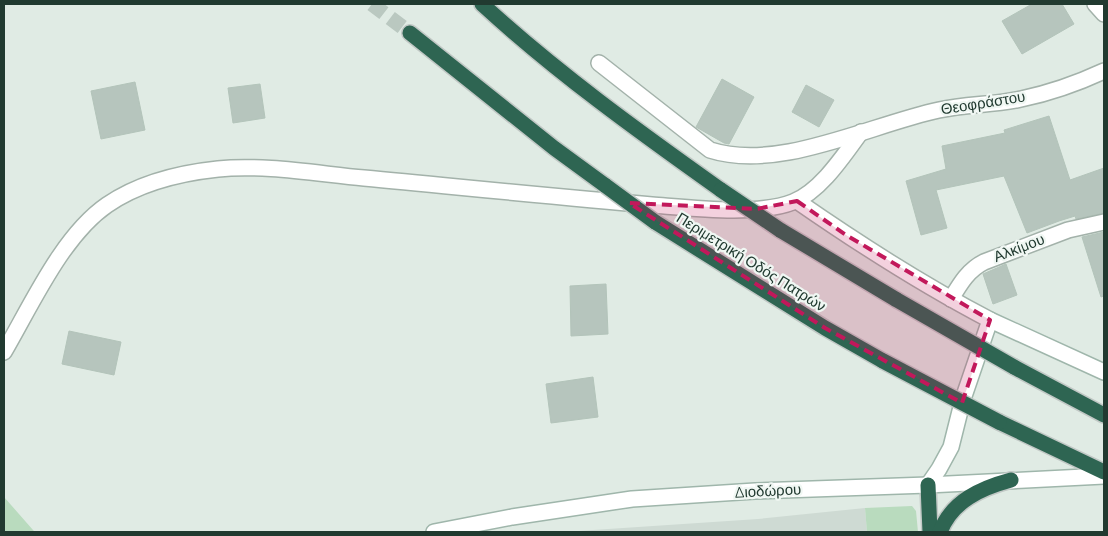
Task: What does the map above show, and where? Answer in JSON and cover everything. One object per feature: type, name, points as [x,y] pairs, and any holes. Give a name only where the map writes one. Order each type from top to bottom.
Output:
[{"type":"highway","points":[[482,4],[623,121],[780,230],[1014,367],[1104,415]]},
{"type":"highway","name":"Περιμετρική Οδός Πατρών","points":[[410,34],[554,148],[655,222],[825,328],[999,422],[1104,472]]},
{"type":"highway","points":[[940,532],[958,505],[971,495],[986,487],[1011,480]]},
{"type":"highway","points":[[928,485],[930,532]]},
{"type":"street","points":[[1095,4],[1104,14]]},
{"type":"street","name":"Θεοφράστου","points":[[599,63],[710,150],[726,156],[749,156],[806,149],[892,122],[940,110],[1020,99],[1067,86],[1104,71]]},
{"type":"street","points":[[4,352],[57,261],[71,240],[89,220],[106,206],[129,193],[154,182],[184,174],[219,168],[282,170],[610,202],[738,210],[770,208],[797,201],[822,180],[861,132]]},
{"type":"street","points":[[797,201],[846,235],[951,300],[1104,372]]},
{"type":"street","name":"Αλκίμου","points":[[951,300],[974,267],[1068,230],[1104,222]]},
{"type":"street","points":[[928,485],[951,447],[963,399],[990,320]]},
{"type":"street","name":"Διοδώρου","points":[[434,532],[530,514],[632,499],[762,491],[1104,476]]},
{"type":"highlighted area","points":[[797,201],[846,235],[990,320],[962,403],[825,328],[629,203],[756,209]]},
{"type":"shaded area","points":[[865,508],[867,532],[563,532],[758,519]]},
{"type":"green space","points":[[4,497],[33,530],[35,532],[4,532]]},
{"type":"green space","points":[[912,506],[916,511],[918,532],[867,532],[865,508]]},
{"type":"building","points":[[1032,4],[1062,4],[1074,24],[1022,54],[1002,21]]},
{"type":"building","points":[[722,79],[754,97],[729,144],[696,127]]},
{"type":"building","points":[[135,82],[145,130],[101,139],[91,91]]},
{"type":"building","points":[[260,84],[265,118],[233,123],[228,88]]},
{"type":"building","points":[[806,85],[834,100],[819,127],[792,112]]},
{"type":"building","points":[[1049,116],[1070,180],[1104,168],[1104,213],[1076,219],[1075,216],[1027,233],[1004,176],[936,190],[947,228],[921,235],[906,181],[946,169],[942,146],[1005,133],[1004,130]]},
{"type":"building","points":[[1104,232],[1104,296],[1101,297],[1082,237]]},
{"type":"building","points":[[1006,264],[1017,295],[993,304],[983,274]]},
{"type":"building","points":[[606,284],[608,334],[571,336],[570,286]]},
{"type":"building","points":[[69,331],[121,342],[114,375],[62,364]]},
{"type":"building","points":[[593,377],[598,417],[551,423],[546,384]]},
{"type":"tunnel","points":[[372,4],[410,33]]}]
